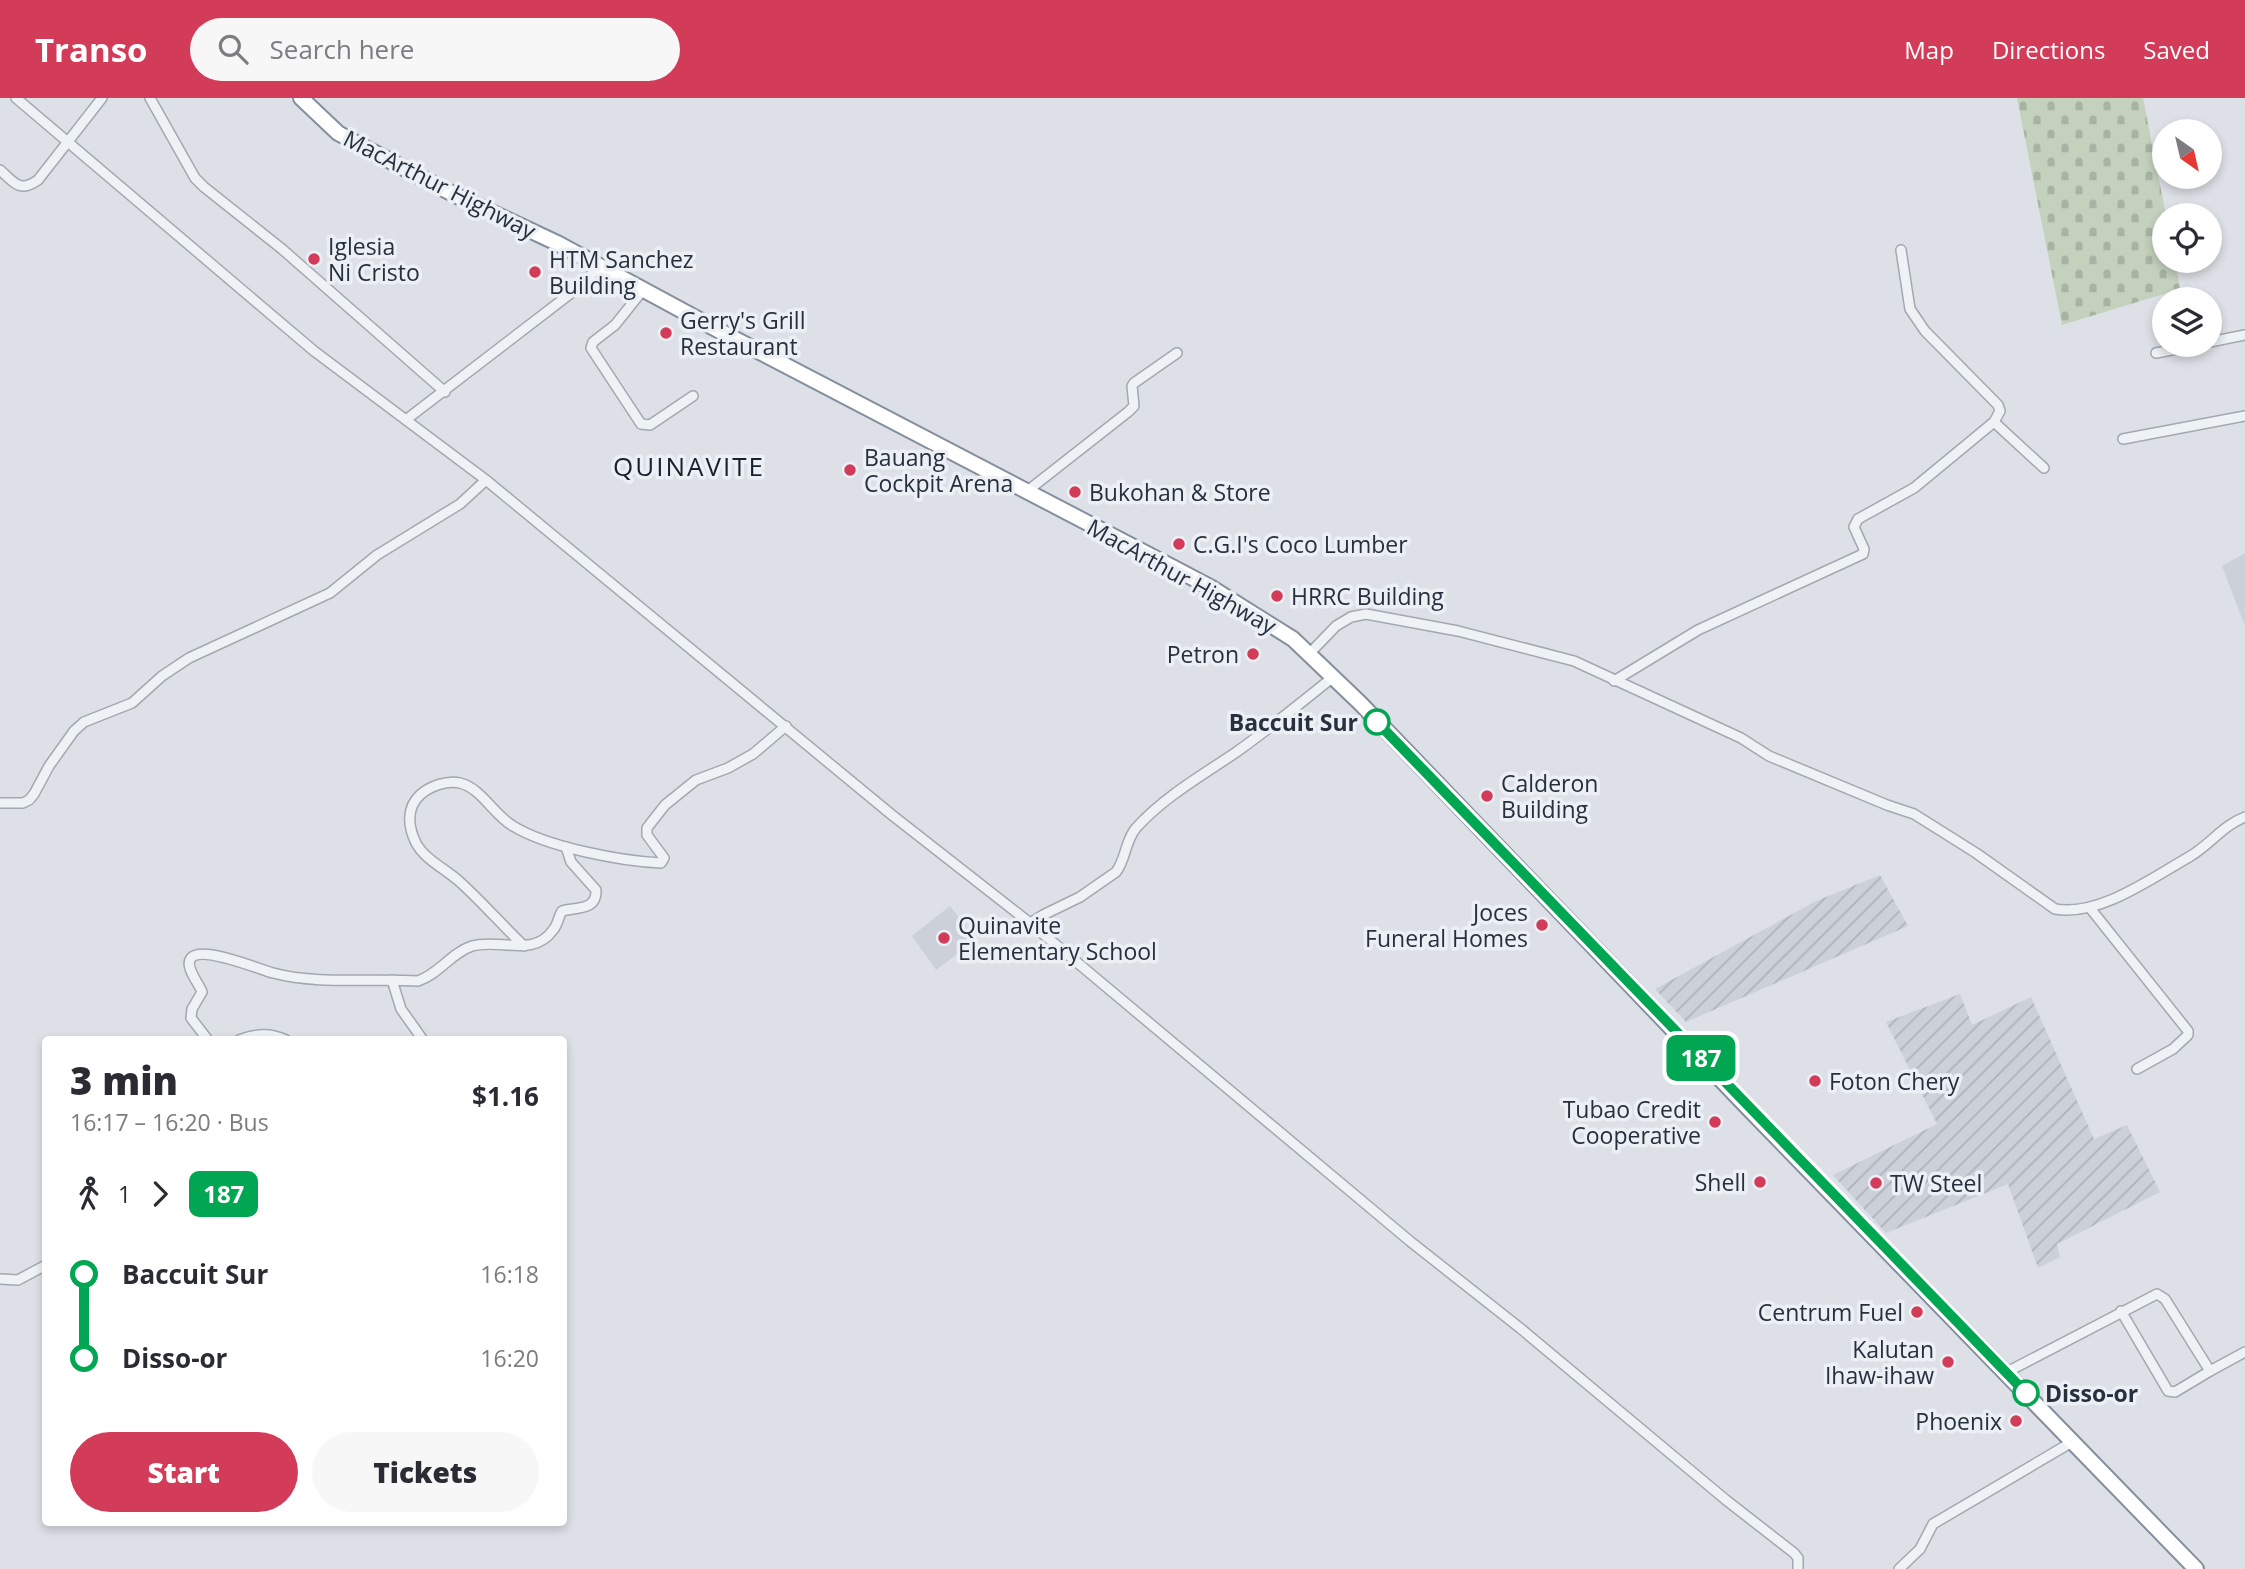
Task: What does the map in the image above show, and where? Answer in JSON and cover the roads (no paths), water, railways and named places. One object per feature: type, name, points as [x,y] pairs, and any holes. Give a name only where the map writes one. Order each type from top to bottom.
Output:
[{"type":"highway","name":"MacArthur Highway","points":[[301,98],[347,138],[455,195],[557,243],[1210,587],[1293,639],[1333,677],[2196,1569]]},
{"type":"street","points":[[16,98],[314,351],[486,480],[892,815],[1030,923],[1400,1234],[1521,1328],[1726,1500],[1794,1553],[1798,1558],[1798,1569]]},
{"type":"street","points":[[0,170],[20,187],[31,185],[45,173],[102,98]]},
{"type":"street","points":[[150,98],[195,178],[282,249],[444,392]]},
{"type":"street","points":[[1614,681],[1698,630],[1863,554],[1864,549],[1854,527],[1856,521],[1914,488],[1994,422],[2000,411],[1998,405],[1925,331],[1910,309],[1901,250]]},
{"type":"street","points":[[407,419],[579,287],[599,267]]},
{"type":"street","points":[[643,290],[615,326],[593,342],[591,348],[641,424],[650,425],[693,396]]},
{"type":"street","points":[[2222,340],[2245,335]]},
{"type":"street","points":[[1026,492],[1128,412],[1133,406],[1132,386],[1177,353]]},
{"type":"street","points":[[2123,439],[2245,416]]},
{"type":"street","points":[[1994,422],[2044,468]]},
{"type":"street","points":[[0,803],[23,803],[29,800],[74,731],[85,722],[132,703],[162,676],[189,658],[330,593],[377,555],[460,504],[486,480]]},
{"type":"street","points":[[1309,654],[1336,626],[1351,617],[1366,614],[1458,631],[1574,661],[1741,738],[1769,756],[1914,814],[2055,909],[2070,912],[2090,908],[2202,850],[2226,826],[2245,817]]},
{"type":"street","points":[[1030,923],[1080,897],[1116,872],[1135,829],[1175,792],[1268,729],[1333,677]]},
{"type":"street","points":[[524,946],[458,880],[424,853],[416,843],[409,816],[412,805],[421,793],[436,785],[462,783],[517,829],[566,847],[663,863],[662,855],[647,835],[647,828],[665,806],[696,780],[728,768],[753,754],[786,726]]},
{"type":"street","points":[[205,1036],[190,1013],[202,992],[189,964],[190,959],[201,953],[294,979],[418,981],[429,978],[472,946],[534,944],[550,934],[562,911],[588,906],[596,896],[596,890],[571,862],[566,847]]},
{"type":"street","points":[[2090,908],[2188,1031],[2180,1044],[2137,1069]]},
{"type":"street","points":[[392,980],[401,1009],[420,1036]]},
{"type":"street","points":[[252,1036],[278,1036]]},
{"type":"street","points":[[0,1279],[18,1280],[42,1267]]},
{"type":"street","points":[[2005,1373],[2152,1294],[2162,1295],[2210,1371]]},
{"type":"street","points":[[2120,1311],[2168,1391],[2175,1392],[2245,1352]]},
{"type":"street","points":[[1899,1569],[1920,1549],[1933,1524],[2072,1442]]},
{"type":"place","name":"Iglesia Ni Cristo","points":[[314,259]]},
{"type":"place","name":"HTM Sanchez Building","points":[[535,272]]},
{"type":"place","name":"Gerry's Grill Restaurant","points":[[666,333]]},
{"type":"place","name":"Bauang Cockpit Arena","points":[[850,470]]},
{"type":"place","name":"Bukohan & Store","points":[[1075,492]]},
{"type":"place","name":"C.G.I's Coco Lumber","points":[[1179,544]]},
{"type":"place","name":"HRRC Building","points":[[1277,596]]},
{"type":"place","name":"Petron","points":[[1253,654]]},
{"type":"place","name":"Baccuit Sur","points":[[1377,722]]},
{"type":"place","name":"Calderon Building","points":[[1487,796]]},
{"type":"place","name":"Joces Funeral Homes","points":[[1542,925]]},
{"type":"place","name":"Quinavite Elementary School","points":[[944,938]]},
{"type":"place","name":"Foton Chery","points":[[1815,1081]]},
{"type":"place","name":"Tubao Credit Cooperative","points":[[1715,1122]]},
{"type":"place","name":"Shell","points":[[1760,1182]]},
{"type":"place","name":"TW Steel","points":[[1876,1183]]},
{"type":"place","name":"Centrum Fuel","points":[[1917,1312]]},
{"type":"place","name":"Kalutan Ihaw-ihaw","points":[[1948,1362]]},
{"type":"place","name":"Disso-or","points":[[2026,1393]]},
{"type":"place","name":"Phoenix","points":[[2016,1421]]},
{"type":"district","name":"QUINAVITE","points":[[689,466]]}]
